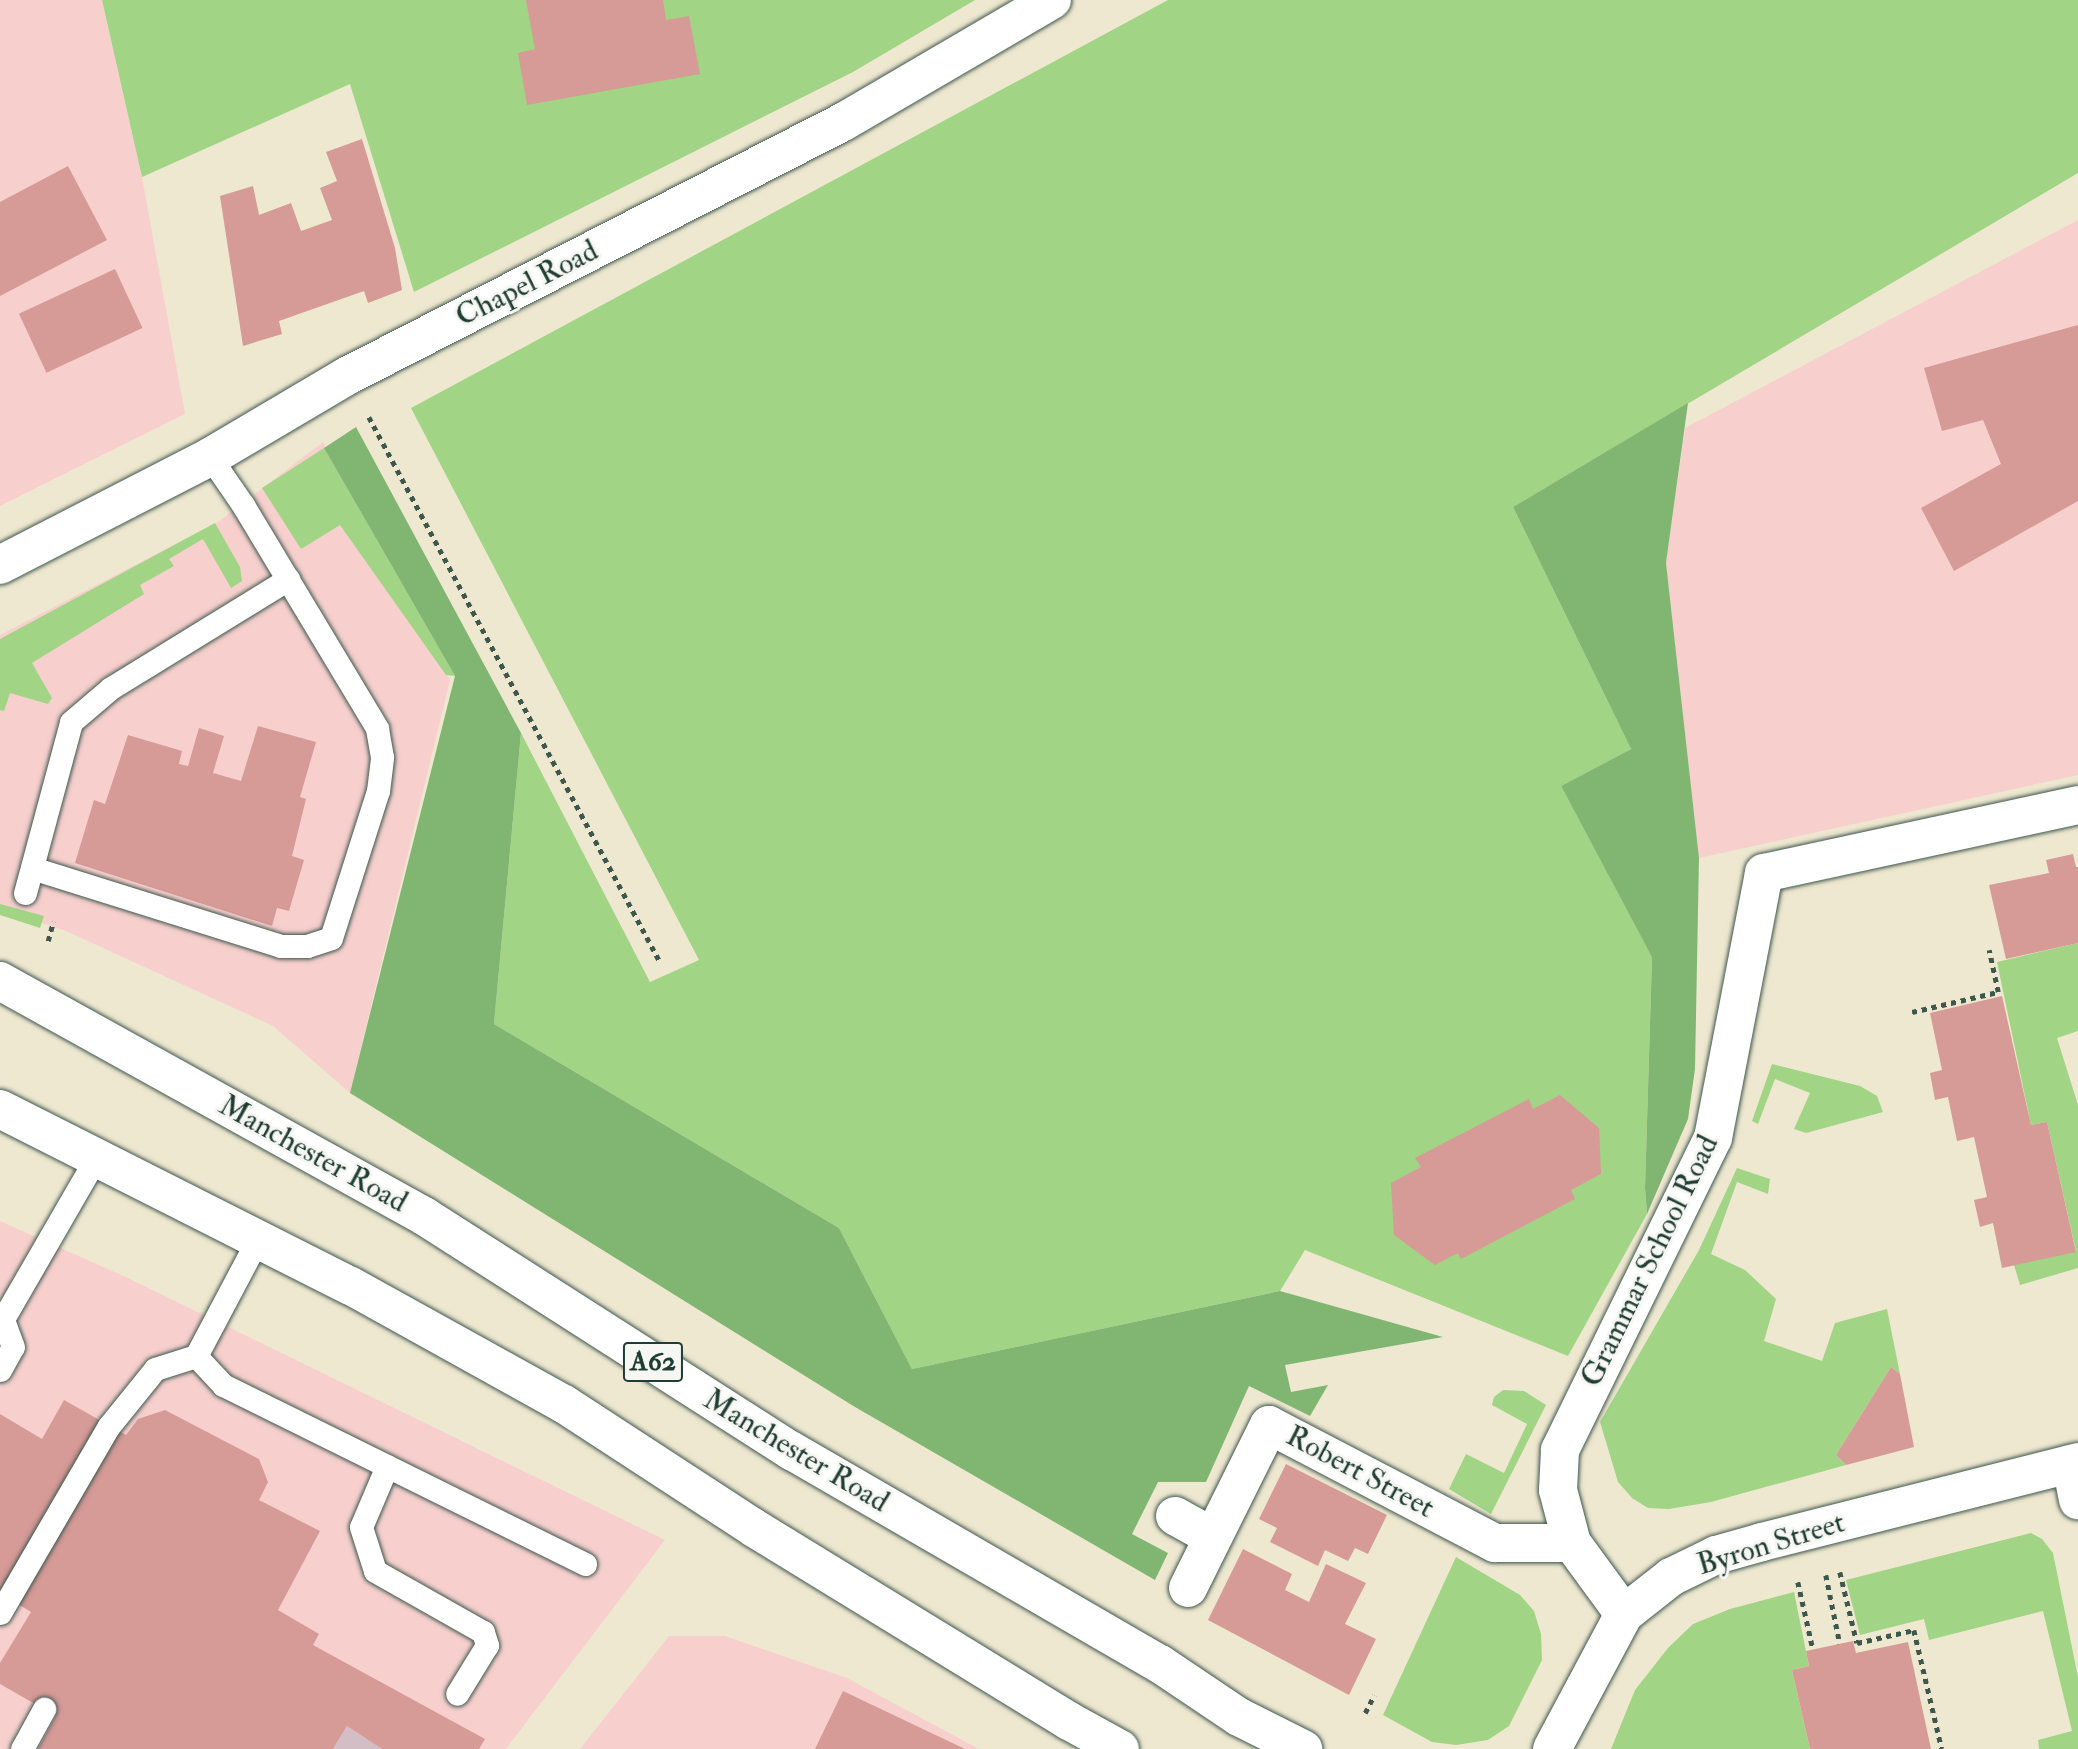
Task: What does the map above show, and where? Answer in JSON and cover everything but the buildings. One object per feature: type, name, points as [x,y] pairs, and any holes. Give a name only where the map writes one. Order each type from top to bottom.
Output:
[{"type":"main road","name":"Chapel Road","points":[[1,562],[210,457],[347,376],[843,122],[1052,0]]},
{"type":"main road","name":"Grammar School Road","points":[[1623,1614],[1572,1544],[1558,1490],[1560,1450],[1713,1138],[1764,873],[2078,805]]},
{"type":"main road","name":"Manchester Road","points":[[0,982],[424,1216],[792,1451],[1160,1664],[1247,1733],[1304,1749]]},
{"type":"main road","points":[[0,1110],[351,1286],[564,1404],[754,1528],[1069,1721],[1120,1749]]},
{"type":"main road","name":"Robert Street","points":[[1188,1588],[1269,1424],[1495,1543],[1572,1544]]},
{"type":"main road","name":"Byron Street","points":[[1552,1749],[1623,1614],[1671,1577],[1716,1555],[2076,1475]]},
{"type":"main road","points":[[1175,1516],[1213,1538]]},
{"type":"lane","points":[[32,868],[281,946],[307,946],[331,938],[378,792],[382,757],[377,728],[288,579],[210,457]]},
{"type":"lane","points":[[25,893],[71,722],[111,688],[288,579]]},
{"type":"lane","points":[[0,1370],[13,1347],[1,1319],[96,1158]]},
{"type":"lane","points":[[0,1613],[108,1426],[155,1369],[197,1356],[258,1239]]},
{"type":"lane","points":[[197,1356],[223,1385],[585,1564]]},
{"type":"lane","points":[[387,1466],[361,1527],[375,1571],[483,1632],[486,1645],[457,1694]]},
{"type":"lane","points":[[22,1749],[44,1709]]},
{"type":"path","points":[[369,415],[659,960]]},
{"type":"path","points":[[1912,1012],[1998,992],[1989,950]]},
{"type":"path","points":[[1839,1564],[1857,1643],[1914,1630],[1942,1749]]},
{"type":"path","points":[[1824,1567],[1840,1644]]},
{"type":"path","points":[[1796,1574],[1812,1650]]},
{"type":"path","points":[[1365,1713],[1374,1695]]},
{"type":"shaded area","points":[[0,0],[102,0],[142,177],[185,414],[0,506]]},
{"type":"shaded area","points":[[2078,220],[2078,775],[1699,858],[1666,563],[1685,428]]},
{"type":"shaded area","points":[[323,442],[450,680],[350,1093],[273,1026],[66,931],[0,909],[0,635],[218,522]]},
{"type":"shaded area","points":[[0,1221],[128,1278],[665,1540],[506,1749],[382,1749],[347,1726],[333,1749],[0,1749]]},
{"type":"shaded area","points":[[669,1636],[725,1636],[847,1678],[979,1749],[580,1749]]},
{"type":"shaded area","points":[[347,1726],[382,1749],[333,1749]]},
{"type":"green space","points":[[102,0],[975,0],[853,72],[414,292],[350,84],[142,177]]},
{"type":"green space","points":[[1168,0],[2078,0],[2078,173],[1513,507],[1631,749],[1561,786],[1652,956],[1645,1188],[1647,1214],[1568,1356],[1305,1250],[1280,1291],[912,1369],[839,1228],[494,1024],[521,733],[650,982],[699,960],[411,408]]},
{"type":"green space","points":[[1688,403],[1666,563],[1699,858],[1695,1069],[1688,1119],[1647,1214],[1645,1188],[1652,957],[1561,786],[1631,749],[1513,507]]},
{"type":"green space","points":[[356,427],[521,733],[494,1024],[839,1228],[912,1369],[1280,1291],[1443,1337],[1285,1365],[1291,1392],[1328,1385],[1310,1416],[1249,1386],[1206,1482],[1158,1482],[1132,1534],[1168,1553],[1155,1580],[855,1407],[350,1093],[455,676],[324,448]]},
{"type":"green space","points":[[324,448],[455,676],[446,675],[340,525],[301,549],[262,488]]},
{"type":"green space","points":[[215,523],[240,567],[242,581],[231,588],[203,539],[169,559],[174,566],[140,585],[144,594],[32,663],[52,698],[48,704],[10,693],[4,711],[0,710],[0,639]]},
{"type":"green space","points":[[0,904],[44,916],[40,928],[0,915]]},
{"type":"green space","points":[[2078,943],[2078,1031],[2057,1038],[2078,1105],[2078,1268],[2020,1285],[2014,1265],[2076,1251],[2047,1122],[2031,1125],[1997,962]]},
{"type":"green space","points":[[1772,1064],[1860,1086],[1877,1096],[1883,1112],[1806,1133],[1794,1129],[1810,1093],[1775,1079],[1758,1124],[1752,1121]]},
{"type":"green space","points":[[1737,1168],[1770,1179],[1768,1194],[1737,1182],[1711,1254],[1745,1270],[1776,1299],[1764,1341],[1822,1361],[1835,1323],[1887,1309],[1900,1374],[1891,1367],[1836,1455],[1846,1465],[1711,1502],[1669,1509],[1648,1508],[1632,1498],[1618,1482],[1600,1422],[1699,1250]]},
{"type":"green space","points":[[1503,1390],[1524,1391],[1546,1405],[1491,1514],[1449,1489],[1466,1454],[1504,1473],[1527,1424],[1492,1405],[1494,1397]]},
{"type":"green space","points":[[2031,1533],[2042,1539],[2053,1553],[2078,1677],[2078,1749],[2039,1749],[2038,1740],[2072,1731],[2043,1611],[1929,1640],[1924,1619],[1860,1635],[1846,1580]]},
{"type":"green space","points":[[1456,1557],[1520,1595],[1534,1611],[1541,1634],[1542,1660],[1509,1726],[1488,1740],[1456,1745],[1432,1742],[1383,1715]]},
{"type":"green space","points":[[1794,1592],[1809,1666],[1792,1670],[1810,1749],[1611,1749],[1635,1690],[1668,1648],[1693,1624],[1730,1609]]}]
